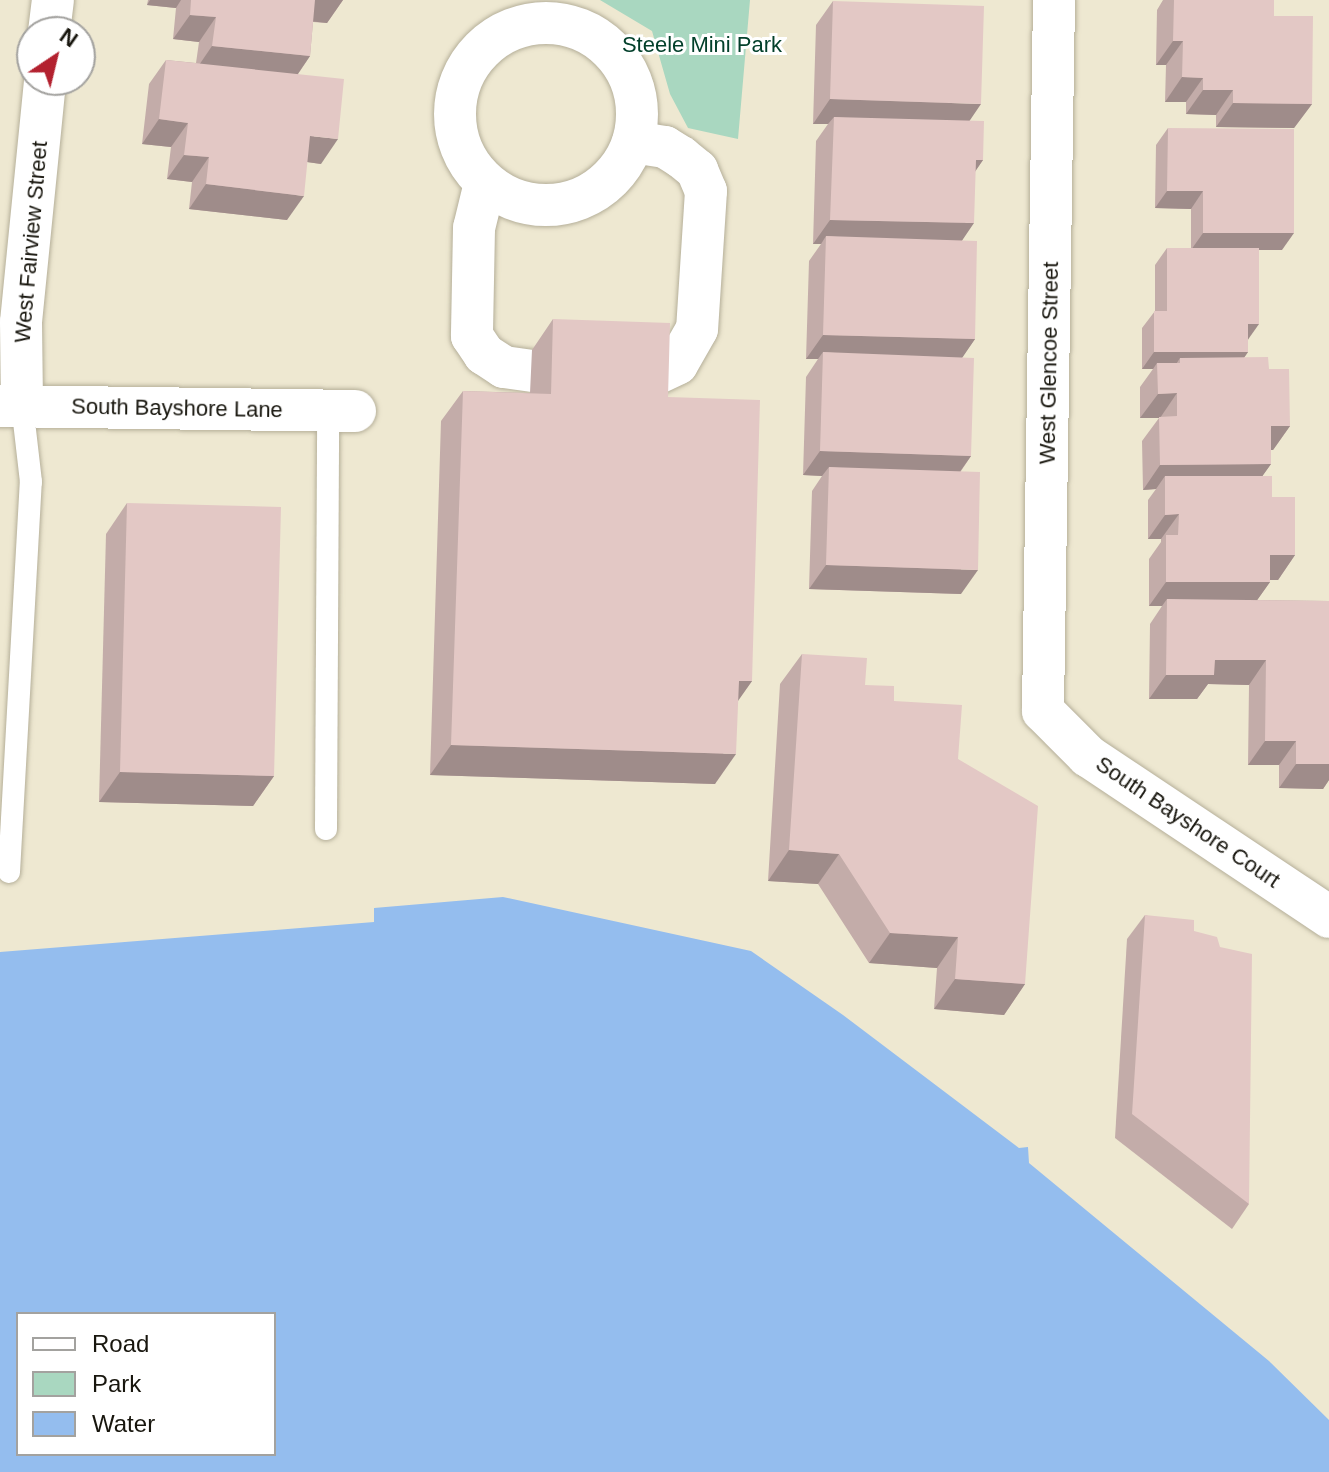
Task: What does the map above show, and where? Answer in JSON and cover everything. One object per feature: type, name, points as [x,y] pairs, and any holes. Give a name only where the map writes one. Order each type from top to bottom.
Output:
[{"type":"street","name":"West Glencoe Street","points":[[1050,723],[1043,697],[1054,0]]},
{"type":"street","points":[[504,16],[552,23],[596,38],[627,73],[637,119],[633,142],[609,179],[571,202],[526,203],[485,183],[458,140],[457,88],[504,16]]},
{"type":"street","name":"West Fairview Street","points":[[11,405],[43,96]]},
{"type":"street","points":[[633,142],[665,147],[681,157],[697,170],[706,191],[697,329],[677,364],[649,377]]},
{"type":"street","points":[[485,183],[474,228],[472,336],[484,354],[504,367],[531,371]]},
{"type":"street","name":"South Bayshore Lane","points":[[11,405],[341,411]]},
{"type":"street","name":"South Bayshore Court","points":[[1050,723],[1088,756],[1329,917]]},
{"type":"lane","points":[[9,872],[31,482],[11,405]]},
{"type":"lane","points":[[326,829],[341,411]]},
{"type":"green space","name":"Steele Mini Park","points":[[600,0],[750,0],[738,139],[688,128],[670,94],[652,31]]},
{"type":"water","points":[[503,897],[751,951],[843,1015],[1019,1148],[1028,1147],[1029,1163],[1269,1361],[1329,1420],[1329,1472],[0,1472],[0,952],[374,922],[374,908]]},
{"type":"building","points":[[191,0],[315,0],[310,56],[212,46],[216,17],[190,15]]},
{"type":"building","points":[[1174,0],[1274,0],[1274,16],[1313,16],[1312,104],[1233,103],[1233,90],[1203,90],[1203,78],[1182,77],[1183,41],[1173,41]]},
{"type":"building","points":[[833,1],[984,6],[981,104],[830,99]]},
{"type":"building","points":[[166,60],[344,79],[338,139],[310,136],[304,196],[206,184],[209,157],[184,155],[188,123],[159,119]]},
{"type":"building","points":[[834,117],[984,121],[983,160],[976,160],[974,223],[830,220]]},
{"type":"building","points":[[1168,128],[1294,129],[1294,233],[1203,233],[1203,191],[1167,191]]},
{"type":"building","points":[[826,236],[977,241],[975,339],[823,335]]},
{"type":"building","points":[[1167,248],[1259,248],[1259,324],[1248,324],[1248,352],[1154,352],[1154,311],[1167,311]]},
{"type":"building","points":[[553,319],[670,323],[668,397],[760,400],[752,681],[739,681],[736,754],[451,745],[463,391],[551,394]]},
{"type":"building","points":[[823,352],[974,358],[971,456],[820,451]]},
{"type":"building","points":[[1268,357],[1269,369],[1289,369],[1290,426],[1271,426],[1271,464],[1160,465],[1159,417],[1177,416],[1177,393],[1158,394],[1157,363],[1180,363],[1180,358]]},
{"type":"building","points":[[829,467],[980,472],[978,570],[826,565]]},
{"type":"building","points":[[1165,476],[1272,476],[1272,497],[1295,497],[1295,555],[1270,555],[1270,582],[1166,582],[1166,535],[1178,535],[1179,514],[1165,515]]},
{"type":"building","points":[[127,503],[281,507],[274,776],[120,772]]},
{"type":"building","points":[[1167,599],[1329,601],[1329,764],[1296,764],[1296,741],[1265,741],[1266,660],[1215,660],[1214,675],[1166,675]]},
{"type":"building","points":[[802,654],[867,658],[865,685],[894,686],[894,701],[962,705],[958,759],[1038,806],[1025,984],[955,979],[958,937],[890,933],[839,854],[789,850]]},
{"type":"building","points":[[1145,915],[1194,920],[1194,931],[1217,937],[1220,947],[1252,954],[1249,1204],[1132,1114]]}]
